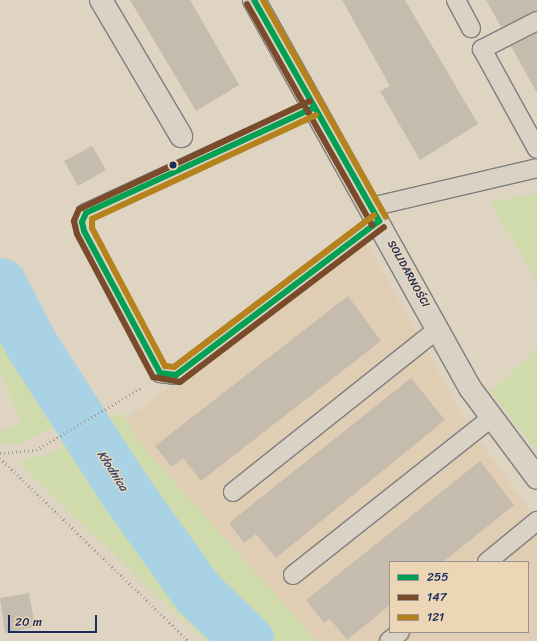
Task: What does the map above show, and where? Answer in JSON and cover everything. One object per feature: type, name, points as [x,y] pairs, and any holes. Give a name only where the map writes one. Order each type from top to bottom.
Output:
[{"type":"street","points":[[101,0],[181,136]]},
{"type":"street","name":"SOLIDARNOŚCI","points":[[254,0],[375,214],[470,388],[537,478]]},
{"type":"lane","points":[[456,0],[471,28]]},
{"type":"lane","points":[[537,21],[482,49],[537,149]]},
{"type":"lane","points":[[314,108],[86,213],[82,222],[84,231],[160,372],[176,375],[375,214],[537,168]]},
{"type":"lane","points":[[233,492],[438,329]]},
{"type":"lane","points":[[293,574],[492,417]]},
{"type":"lane","points":[[488,561],[537,521]]},
{"type":"lane","points":[[389,641],[399,633]]},
{"type":"path","points":[[0,453],[23,453],[51,442],[129,398]]},
{"type":"path","points":[[0,458],[189,641]]},
{"type":"shaded area","points":[[367,243],[468,425],[537,520],[537,641],[317,641],[146,450],[125,420]]},
{"type":"green space","points":[[537,193],[537,283],[491,202]]},
{"type":"green space","points":[[0,298],[69,420],[16,445],[0,443],[0,431],[22,423],[0,372]]},
{"type":"green space","points":[[537,349],[537,451],[490,391]]},
{"type":"green space","points":[[120,412],[146,450],[317,641],[274,641],[191,559],[99,425]]},
{"type":"green space","points":[[80,437],[188,594],[238,641],[205,641],[17,462],[52,453]]},
{"type":"building","points":[[130,0],[190,0],[239,85],[196,111]]},
{"type":"building","points":[[342,0],[405,0],[478,124],[420,160],[380,91],[390,86]]},
{"type":"building","points":[[486,0],[537,0],[537,11],[501,27]]},
{"type":"building","points":[[537,33],[537,93],[511,46]]},
{"type":"building","points":[[92,146],[106,170],[78,186],[64,161]]},
{"type":"building","points":[[348,296],[381,341],[201,481],[183,458],[172,467],[155,446]]},
{"type":"building","points":[[411,378],[445,420],[276,558],[256,534],[244,543],[229,523]]},
{"type":"building","points":[[480,461],[514,505],[444,561],[389,561],[389,606],[347,640],[330,619],[324,623],[306,600]]},
{"type":"building","points":[[29,593],[35,627],[5,633],[0,598]]},
{"type":"waterway","name":"Kłodnica","points":[[0,284],[31,344],[125,491],[198,593],[248,641]]},
{"type":"transit line","name":"255","points":[[254,0],[379,221]]},
{"type":"transit line","name":"121","points":[[263,0],[386,217]]},
{"type":"transit line","name":"147","points":[[247,4],[372,225]]},
{"type":"transit line","name":"147","points":[[310,101],[79,209],[74,221],[77,234],[153,377],[180,382],[384,227]]},
{"type":"transit line","name":"255","points":[[313,108],[86,213],[82,222],[84,231],[160,373],[176,375],[379,221]]},
{"type":"transit line","name":"121","points":[[316,115],[92,219],[92,228],[165,366],[174,367],[374,215]]}]
